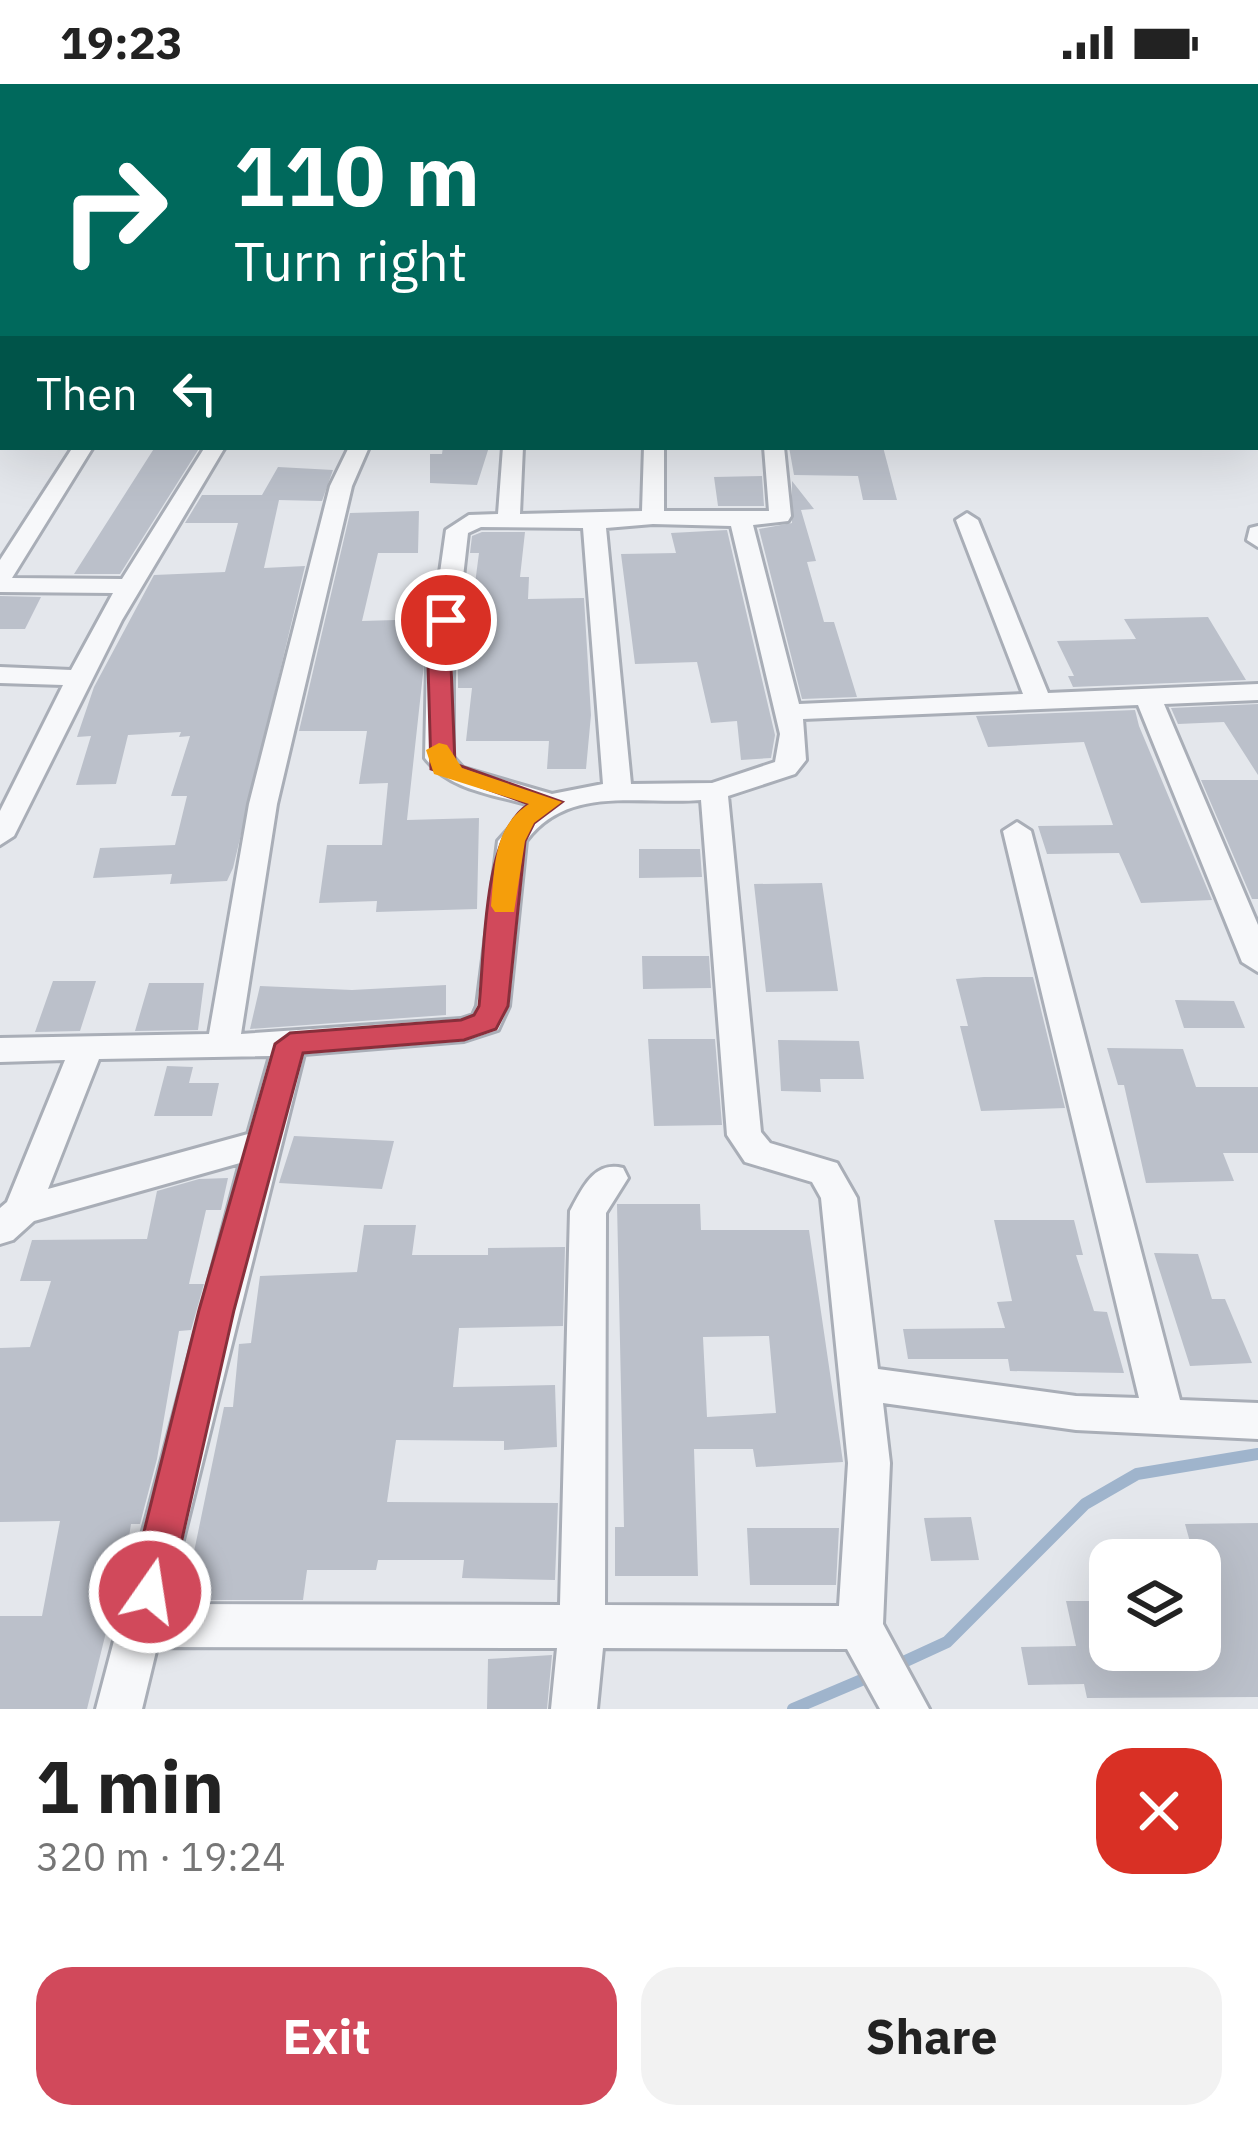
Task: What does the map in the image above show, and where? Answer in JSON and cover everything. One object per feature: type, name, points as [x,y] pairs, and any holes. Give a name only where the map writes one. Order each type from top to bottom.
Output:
[{"type":"street","points":[[81,450],[0,581],[133,586]]},
{"type":"street","points":[[0,836],[44,761],[80,679],[178,502],[213,450]]},
{"type":"street","points":[[224,1046],[263,804],[341,486],[358,450]]},
{"type":"street","points":[[509,518],[513,450]]},
{"type":"street","points":[[653,518],[654,450]]},
{"type":"street","points":[[741,520],[788,712],[792,760],[784,768],[714,791],[618,792],[549,802],[453,774],[439,758],[440,665],[457,530],[477,520],[509,518],[594,522],[780,516],[774,450]]},
{"type":"street","points":[[967,520],[1039,703]]},
{"type":"street","points":[[594,522],[618,792]]},
{"type":"street","points":[[0,675],[80,679]]},
{"type":"street","points":[[788,712],[1258,692]]},
{"type":"street","points":[[1148,697],[1256,952]]},
{"type":"street","points":[[714,791],[744,1135],[758,1153],[810,1166],[833,1183],[869,1463],[860,1628],[906,1709]]},
{"type":"street","points":[[0,1050],[290,1044],[464,1030],[486,1022],[493,1006],[512,841],[524,819],[549,802]]},
{"type":"street","points":[[1017,831],[1164,1417]]},
{"type":"street","points":[[119,1709],[217,1310],[290,1044]]},
{"type":"street","points":[[11,1220],[86,1049]]},
{"type":"street","points":[[11,1220],[264,1143]]},
{"type":"street","points":[[574,1709],[582,1626],[588,1211],[610,1178]]},
{"type":"street","points":[[859,1383],[1076,1413],[1258,1420]]},
{"type":"street","points":[[142,1625],[860,1628]]},
{"type":"building","points":[[153,450],[198,450],[120,574],[74,574]]},
{"type":"building","points":[[443,450],[488,450],[477,485],[430,483],[430,454],[442,454]]},
{"type":"building","points":[[790,450],[884,450],[897,500],[863,500],[858,476],[794,475]]},
{"type":"building","points":[[278,467],[333,470],[322,501],[279,500],[264,568],[305,566],[233,868],[227,881],[170,884],[172,874],[93,878],[100,848],[175,845],[187,796],[171,796],[190,736],[179,737],[181,732],[128,735],[116,784],[76,785],[91,736],[77,737],[94,687],[154,575],[225,572],[238,523],[185,523],[202,495],[262,495]]},
{"type":"building","points":[[762,476],[764,506],[718,506],[714,477]]},
{"type":"building","points":[[792,481],[814,509],[801,510],[816,561],[807,562],[824,622],[834,622],[857,697],[802,699],[759,529],[792,523]]},
{"type":"building","points":[[419,511],[418,553],[378,553],[362,621],[429,619],[407,820],[479,818],[477,909],[376,912],[377,901],[319,903],[327,845],[382,845],[388,783],[359,784],[367,731],[299,731],[350,513]]},
{"type":"building","points":[[727,530],[775,735],[771,758],[741,760],[737,721],[711,723],[697,662],[635,664],[621,554],[676,553],[671,533]]},
{"type":"building","points":[[525,532],[520,577],[529,577],[528,599],[584,598],[591,715],[586,769],[547,769],[549,741],[466,741],[472,688],[458,688],[458,665],[463,618],[471,618],[479,553],[470,553],[472,536]]},
{"type":"building","points":[[0,596],[41,597],[25,629],[0,629]]},
{"type":"building","points":[[1208,617],[1246,680],[1073,687],[1068,676],[1074,676],[1057,641],[1136,639],[1124,619]]},
{"type":"building","points":[[1258,704],[1258,775],[1224,722],[1178,724],[1171,708]]},
{"type":"building","points":[[1135,710],[1212,900],[1141,903],[1119,853],[1047,854],[1038,826],[1113,825],[1084,742],[988,747],[976,716]]},
{"type":"building","points":[[1201,780],[1258,780],[1258,899],[1252,899]]},
{"type":"building","points":[[639,849],[700,849],[702,877],[639,878]]},
{"type":"building","points":[[822,883],[838,991],[766,992],[754,884]]},
{"type":"building","points":[[642,956],[709,956],[711,988],[643,989]]},
{"type":"building","points":[[1033,977],[1065,1108],[981,1111],[960,1026],[968,1026],[956,979]]},
{"type":"building","points":[[53,981],[96,981],[80,1031],[35,1032]]},
{"type":"building","points":[[149,983],[204,983],[198,1030],[135,1031]]},
{"type":"building","points":[[446,985],[446,1015],[250,1029],[260,986],[352,990]]},
{"type":"building","points":[[1175,1000],[1234,1001],[1245,1028],[1184,1028]]},
{"type":"building","points":[[648,1039],[715,1039],[722,1125],[654,1126]]},
{"type":"building","points":[[778,1040],[859,1041],[864,1079],[820,1079],[821,1092],[781,1091]]},
{"type":"building","points":[[1107,1048],[1183,1049],[1196,1087],[1258,1087],[1258,1153],[1223,1153],[1234,1181],[1146,1183],[1124,1085],[1118,1085]]},
{"type":"building","points":[[167,1066],[193,1067],[189,1083],[219,1083],[212,1116],[154,1116]]},
{"type":"building","points":[[294,1136],[394,1141],[382,1189],[279,1183]]},
{"type":"building","points":[[228,1178],[221,1210],[206,1210],[189,1284],[204,1284],[191,1330],[179,1331],[157,1459],[140,1524],[131,1524],[119,1599],[114,1600],[87,1709],[0,1709],[0,1616],[42,1616],[60,1521],[0,1522],[0,1348],[30,1347],[51,1281],[20,1281],[32,1240],[147,1239],[157,1191],[199,1179]]},
{"type":"building","points":[[617,1204],[700,1204],[701,1230],[809,1230],[843,1462],[756,1467],[753,1449],[694,1449],[698,1576],[615,1576],[615,1527],[624,1527]],"holes":[[[769,1336],[776,1413],[707,1417],[703,1337]]]},
{"type":"building","points":[[994,1220],[1074,1220],[1083,1255],[1076,1255],[1094,1311],[1107,1312],[1124,1373],[1010,1371],[1008,1359],[908,1359],[903,1329],[1005,1328],[997,1302],[1012,1301]]},
{"type":"building","points":[[364,1225],[416,1225],[412,1255],[488,1255],[488,1248],[565,1247],[563,1326],[459,1328],[453,1387],[555,1385],[557,1447],[504,1450],[504,1441],[396,1440],[387,1502],[558,1503],[555,1580],[462,1578],[464,1560],[378,1560],[376,1570],[307,1570],[303,1600],[184,1600],[224,1407],[233,1407],[239,1344],[251,1343],[260,1276],[357,1272]]},
{"type":"building","points":[[1154,1253],[1198,1254],[1212,1299],[1225,1299],[1252,1363],[1190,1366]]},
{"type":"building","points":[[971,1517],[979,1560],[931,1561],[924,1518]]},
{"type":"building","points":[[1258,1523],[1258,1697],[1087,1698],[1084,1684],[1028,1685],[1021,1647],[1076,1646],[1066,1601],[1089,1601],[1089,1671],[1221,1671],[1221,1539],[1189,1539],[1185,1524]]},
{"type":"building","points":[[747,1528],[839,1528],[836,1585],[750,1585]]},
{"type":"building","points":[[552,1655],[547,1709],[487,1709],[488,1659]]},
{"type":"waterway","points":[[897,1665],[947,1642],[1085,1504],[1137,1474],[1258,1454]]},
{"type":"waterway","points":[[793,1709],[871,1676]]},
{"type":"slow traffic","points":[[439,750],[443,769],[453,774],[549,802],[524,819],[512,841],[505,906]]},
{"type":"route","points":[[150,1592],[217,1310],[290,1044],[464,1030],[486,1022],[493,1006],[512,841],[524,819],[549,802],[443,769],[439,758],[440,665],[446,620]]}]
